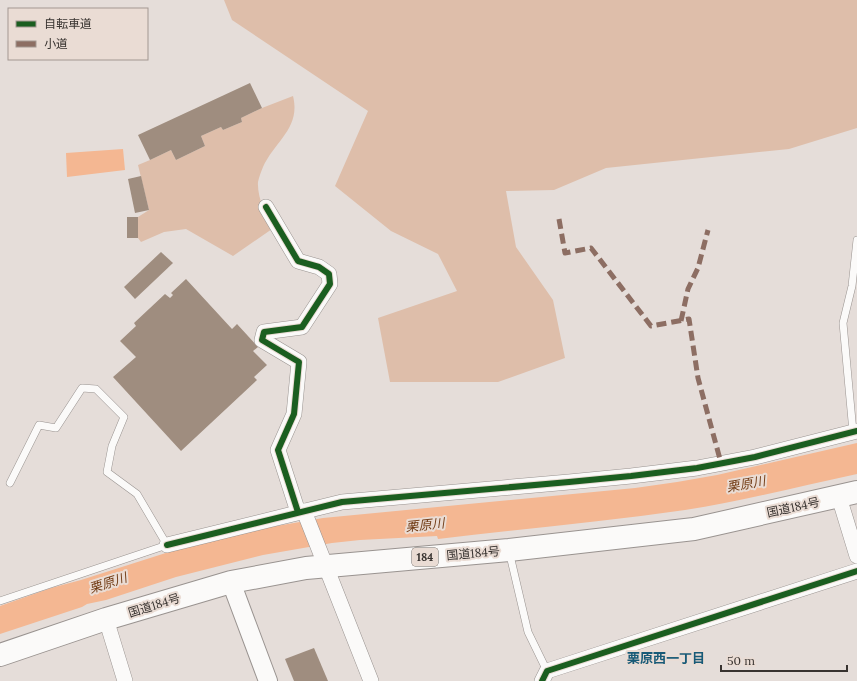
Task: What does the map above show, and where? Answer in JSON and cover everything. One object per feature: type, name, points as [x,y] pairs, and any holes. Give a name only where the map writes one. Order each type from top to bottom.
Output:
[{"type":"highway","name":"国道184号","points":[[0,655],[106,619],[230,582],[306,568],[322,558],[509,550],[694,529],[848,495]]},
{"type":"street","points":[[266,207],[298,262],[319,267],[329,274],[330,284],[302,327],[264,332],[262,340],[299,362],[294,414],[278,450],[371,681]]},
{"type":"street","points":[[167,545],[303,513],[342,502],[569,482],[697,468],[755,457],[855,432]]},
{"type":"street","points":[[848,495],[857,556]]},
{"type":"street","points":[[545,676],[857,572]]},
{"type":"street","points":[[230,582],[268,681]]},
{"type":"street","points":[[106,619],[125,681]]},
{"type":"lane","points":[[855,432],[842,323],[852,286],[857,240]]},
{"type":"lane","points":[[0,601],[167,545],[137,494],[107,472],[112,446],[124,417],[96,389],[82,388],[56,428],[39,425],[10,482]]},
{"type":"lane","points":[[509,550],[528,632],[545,676]]},
{"type":"shaded area","points":[[224,0],[857,0],[857,128],[789,149],[606,168],[554,190],[506,191],[516,247],[553,300],[565,358],[498,382],[390,382],[378,318],[457,291],[438,254],[391,231],[335,186],[368,111],[232,20]]},
{"type":"shaded area","points":[[293,96],[293,117],[290,126],[286,134],[268,158],[259,176],[258,182],[260,200],[272,229],[233,256],[186,229],[164,232],[141,242],[138,238],[138,217],[149,210],[138,165],[171,150],[176,160],[205,146],[201,136],[221,127],[223,130],[242,122],[241,118]]},
{"type":"water","points":[[123,149],[125,170],[67,177],[66,153]]},
{"type":"water","name":"栗原川","points":[[857,443],[857,474],[685,510],[438,539],[437,536],[360,540],[332,543],[263,555],[176,577],[106,600],[87,604],[82,607],[0,634],[0,606],[51,588],[172,551],[259,529],[323,518],[635,488],[677,482],[717,475]]},
{"type":"building","points":[[250,83],[262,108],[241,118],[242,122],[223,130],[221,127],[201,136],[205,146],[176,160],[171,150],[150,160],[138,135]]},
{"type":"building","points":[[141,176],[149,210],[135,213],[128,179]]},
{"type":"building","points":[[127,217],[138,217],[138,238],[127,238]]},
{"type":"building","points":[[161,252],[173,263],[135,299],[124,287]]},
{"type":"building","points":[[186,279],[232,329],[237,324],[258,347],[253,351],[267,365],[254,377],[257,380],[181,451],[113,377],[136,357],[120,341],[136,326],[134,323],[165,294],[170,298],[173,295],[171,293]]},
{"type":"building","points":[[314,648],[328,681],[294,681],[285,659]]},
{"type":"marked path","points":[[559,219],[565,253],[591,248],[651,326],[689,319],[698,378],[721,463]]},
{"type":"marked path","points":[[681,321],[688,289],[698,268],[708,230]]},
{"type":"cycle path","points":[[266,207],[298,261],[319,267],[329,274],[330,284],[302,327],[264,332],[262,340],[299,362],[294,414],[278,450],[298,512]]},
{"type":"cycle path","points":[[167,545],[342,502],[569,482],[697,468],[755,457],[857,431]]},
{"type":"cycle path","points":[[542,681],[547,671],[857,571]]},
{"type":"district","name":"栗原西一丁目","points":[[666,658]]}]
